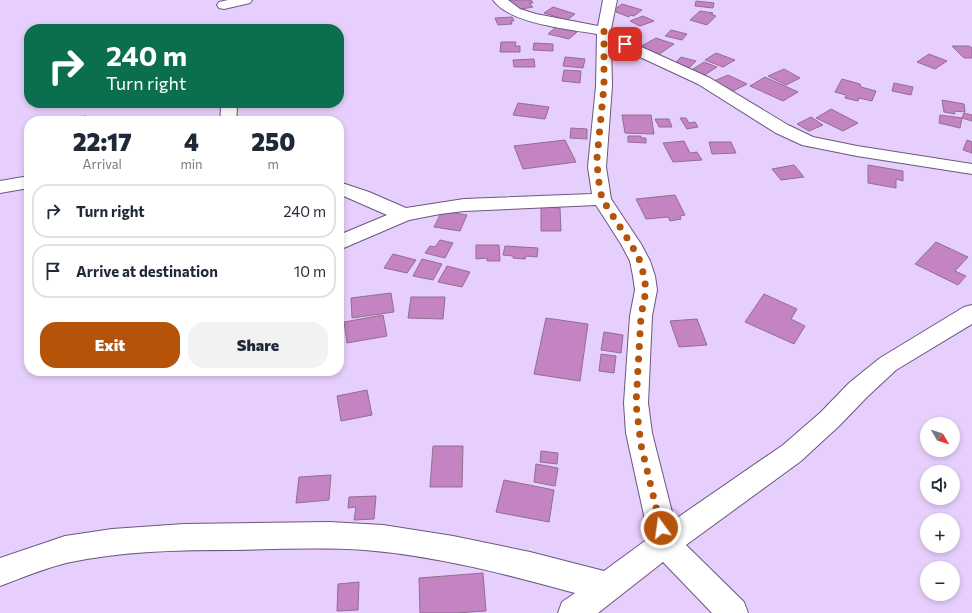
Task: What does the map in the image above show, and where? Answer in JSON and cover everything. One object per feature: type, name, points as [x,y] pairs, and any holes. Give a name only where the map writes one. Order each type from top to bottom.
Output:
[{"type":"street","points":[[224,5],[246,0]]},
{"type":"street","points":[[500,0],[515,12],[534,18],[552,23],[604,31],[632,48],[704,81],[797,137],[808,141],[857,151],[972,169]]},
{"type":"street","points":[[610,0],[604,31],[604,86],[597,158],[598,177],[602,199],[631,244],[640,261],[644,276],[646,290],[641,316],[636,404],[639,433],[665,542],[733,613]]},
{"type":"street","points":[[0,187],[24,183]]},
{"type":"street","points":[[344,190],[404,214]]},
{"type":"street","points":[[344,241],[404,214],[464,205],[602,199]]},
{"type":"street","points":[[573,613],[665,542],[792,453],[830,419],[858,390],[888,364],[972,313]]},
{"type":"street","points":[[0,572],[64,550],[98,545],[159,538],[291,535],[400,540],[519,563],[607,587]]},
{"type":"building","points":[[506,0],[531,0],[533,3],[529,3],[533,7],[516,10]]},
{"type":"building","points":[[696,1],[714,3],[713,8],[695,6]]},
{"type":"building","points":[[622,4],[642,10],[634,16],[630,15],[629,17],[614,10]]},
{"type":"building","points":[[553,7],[575,14],[567,20],[544,13]]},
{"type":"building","points":[[700,11],[713,13],[711,14],[716,16],[707,25],[690,20]]},
{"type":"building","points":[[643,16],[654,21],[640,26],[630,21]]},
{"type":"building","points":[[512,17],[514,21],[511,21],[512,24],[498,25],[495,18]]},
{"type":"building","points":[[556,27],[577,32],[569,39],[548,34]]},
{"type":"building","points":[[671,30],[687,34],[682,40],[665,36]]},
{"type":"building","points":[[656,38],[674,44],[658,55],[638,48]]},
{"type":"building","points":[[501,42],[516,42],[515,46],[520,46],[520,52],[500,52]]},
{"type":"building","points":[[534,43],[553,44],[553,51],[533,50]]},
{"type":"building","points":[[952,46],[969,46],[972,48],[972,58],[964,58]]},
{"type":"building","points":[[716,53],[735,60],[723,67],[705,60]]},
{"type":"building","points":[[929,54],[947,61],[935,69],[917,62]]},
{"type":"building","points":[[565,57],[585,59],[583,68],[563,66]]},
{"type":"building","points":[[681,57],[696,61],[689,68],[674,64]]},
{"type":"building","points":[[534,59],[535,67],[514,67],[513,60]]},
{"type":"building","points":[[704,62],[717,67],[703,76],[690,71]]},
{"type":"building","points":[[784,69],[800,78],[786,85],[768,76]]},
{"type":"building","points":[[564,70],[581,71],[580,83],[562,81]]},
{"type":"building","points":[[728,75],[747,84],[733,91],[714,81]]},
{"type":"building","points":[[765,77],[798,92],[783,101],[750,86]]},
{"type":"building","points":[[842,79],[860,84],[861,87],[876,91],[872,101],[859,98],[858,101],[845,98],[846,95],[835,92]]},
{"type":"building","points":[[894,83],[913,87],[911,95],[892,91]]},
{"type":"building","points":[[942,100],[964,104],[965,112],[954,111],[955,114],[944,112]]},
{"type":"building","points":[[518,103],[549,107],[545,119],[513,115]]},
{"type":"building","points":[[831,109],[858,123],[843,131],[816,118]]},
{"type":"building","points":[[964,113],[972,115],[972,121],[962,118]]},
{"type":"building","points":[[622,115],[651,115],[654,134],[625,133]]},
{"type":"building","points":[[940,115],[962,118],[960,128],[939,123]]},
{"type":"building","points":[[811,117],[823,125],[809,131],[797,124]]},
{"type":"building","points":[[680,118],[686,118],[689,123],[695,122],[698,127],[687,129]]},
{"type":"building","points":[[655,119],[669,119],[672,127],[659,127]]},
{"type":"building","points":[[571,128],[587,129],[587,139],[570,138]]},
{"type":"building","points":[[628,136],[641,136],[641,138],[646,138],[646,143],[628,142]]},
{"type":"building","points":[[565,140],[576,162],[523,169],[514,146]]},
{"type":"building","points":[[967,140],[972,142],[972,153],[963,150]]},
{"type":"building","points":[[684,141],[690,153],[697,152],[702,160],[673,162],[663,143]]},
{"type":"building","points":[[709,142],[731,142],[736,153],[712,154]]},
{"type":"building","points":[[794,165],[804,177],[781,180],[772,169]]},
{"type":"building","points":[[868,165],[903,171],[903,181],[896,179],[896,188],[868,183]]},
{"type":"building","points":[[675,195],[685,215],[680,216],[681,219],[670,221],[668,217],[646,219],[636,199]]},
{"type":"building","points":[[541,207],[560,208],[561,231],[541,231]]},
{"type":"building","points":[[442,211],[467,215],[460,231],[434,227]]},
{"type":"building","points":[[440,240],[453,243],[445,258],[425,253],[430,246],[435,247]]},
{"type":"building","points":[[936,242],[968,257],[955,271],[966,276],[958,285],[915,264]]},
{"type":"building","points":[[476,245],[499,245],[500,261],[487,261],[487,258],[476,259]]},
{"type":"building","points":[[505,246],[538,248],[537,257],[526,256],[525,259],[503,255]]},
{"type":"building","points":[[393,254],[416,260],[407,273],[384,268]]},
{"type":"building","points":[[422,259],[442,264],[433,280],[413,276]]},
{"type":"building","points":[[447,266],[470,272],[462,287],[438,282]]},
{"type":"building","points":[[391,293],[394,312],[352,318],[351,298]]},
{"type":"building","points":[[764,294],[797,309],[791,319],[805,326],[794,344],[745,322]]},
{"type":"building","points":[[411,297],[445,297],[443,319],[408,318]]},
{"type":"building","points":[[383,315],[387,336],[347,343],[344,322]]},
{"type":"building","points":[[546,318],[588,324],[580,381],[534,374]]},
{"type":"building","points":[[697,319],[707,345],[679,347],[670,321]]},
{"type":"building","points":[[604,332],[623,335],[621,353],[601,350]]},
{"type":"building","points":[[601,354],[616,356],[614,373],[599,371]]},
{"type":"building","points":[[367,390],[372,415],[341,421],[337,396]]},
{"type":"building","points":[[433,446],[463,446],[462,487],[430,487]]},
{"type":"building","points":[[541,451],[558,453],[557,464],[540,462]]},
{"type":"building","points":[[536,464],[558,468],[555,486],[534,482]]},
{"type":"building","points":[[331,475],[329,500],[296,503],[299,477]]},
{"type":"building","points":[[504,480],[554,490],[549,522],[496,512]]},
{"type":"building","points":[[376,496],[374,519],[354,520],[356,507],[348,508],[349,497]]},
{"type":"building","points":[[483,573],[486,611],[420,613],[419,578]]},
{"type":"building","points":[[359,582],[358,610],[337,611],[338,584]]},
{"type":"route","points":[[625,44],[604,31],[604,86],[597,158],[598,177],[602,199],[631,244],[640,261],[644,276],[646,290],[641,316],[636,404],[641,445],[661,528]]}]
